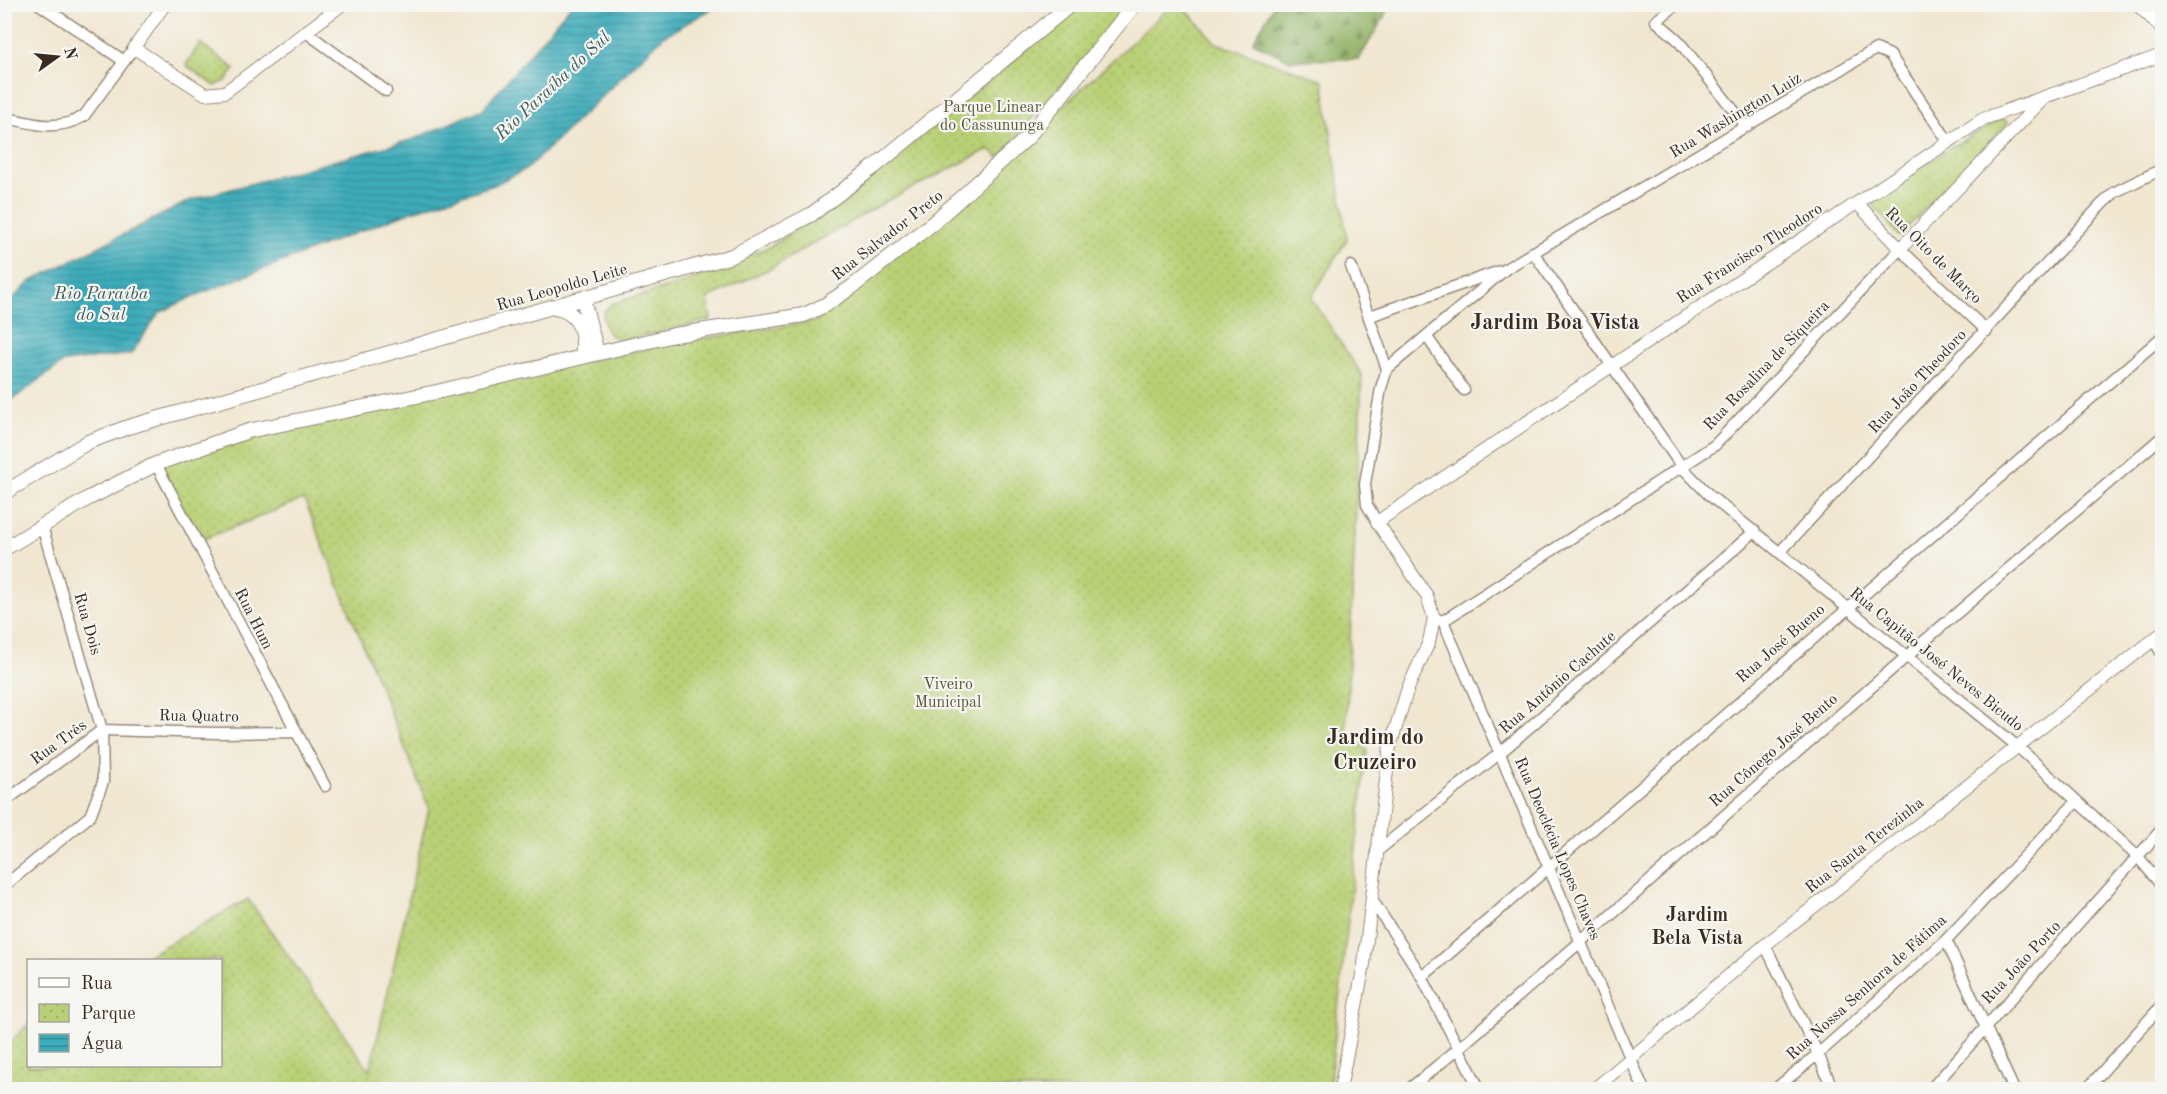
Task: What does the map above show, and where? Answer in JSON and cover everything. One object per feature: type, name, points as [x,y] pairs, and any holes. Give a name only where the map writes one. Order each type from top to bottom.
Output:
[{"type":"main road","name":"Rua Leopoldo Leite","points":[[4,494],[87,442],[128,427],[732,256],[812,214],[874,167],[1071,4]]},
{"type":"main road","name":"Rua Salvador Preto","points":[[4,549],[156,464],[248,431],[441,391],[582,356],[711,328],[784,319],[825,305],[933,223],[1010,156],[1028,138],[1135,4]]},
{"type":"main road","points":[[2138,4],[2163,27]]},
{"type":"main road","points":[[581,300],[576,317],[583,341],[582,356]]},
{"type":"main road","points":[[581,300],[597,353]]},
{"type":"main road","points":[[553,307],[565,309],[576,317]]},
{"type":"street","points":[[39,4],[124,61]]},
{"type":"street","points":[[4,117],[50,128],[74,122],[84,116],[165,4]]},
{"type":"street","points":[[134,48],[205,94],[212,96],[225,92],[343,4]]},
{"type":"street","points":[[1677,4],[1656,21],[1677,39],[1747,127]]},
{"type":"street","points":[[306,32],[386,91]]},
{"type":"street","name":"Rua Washington Luiz","points":[[1387,369],[1427,338],[1508,268],[1870,52],[1882,49],[1890,55],[1948,141]]},
{"type":"street","name":"Rua Francisco Theodoro","points":[[1377,522],[1948,141],[1983,120],[2163,55]]},
{"type":"street","name":"Rua Rosalina de Siqueira","points":[[1439,619],[1683,467],[1732,430],[2047,95]]},
{"type":"street","name":"Rua João Theodoro","points":[[1780,552],[1987,331],[2102,204],[2115,192],[2163,169]]},
{"type":"street","name":"Rua Oito de Março","points":[[1857,203],[1900,249],[1987,331]]},
{"type":"street","name":"Rua Capitão José Neves Bicudo","points":[[1533,252],[1683,467],[1709,495],[2018,747],[2139,858],[2163,886]]},
{"type":"street","points":[[1340,1089],[1364,964],[1390,746],[1408,688],[1439,619],[1427,596],[1367,505],[1365,484],[1381,388],[1387,369],[1352,266]]},
{"type":"street","name":"Rua Washington Luiz","points":[[1370,316],[1508,268]]},
{"type":"street","name":"Rua José Bueno","points":[[1422,977],[1847,607],[2163,337]]},
{"type":"street","points":[[1427,338],[1464,390]]},
{"type":"street","name":"Rua Cônego José Bento","points":[[1408,1089],[1459,1048],[1907,656],[2163,437]]},
{"type":"street","name":"Rua Hum","points":[[156,464],[325,786]]},
{"type":"street","name":"Rua Dois","points":[[4,886],[90,816],[103,782],[102,730],[42,526]]},
{"type":"street","name":"Rua Antônio Cachute","points":[[1376,852],[1500,753],[1755,531]]},
{"type":"street","name":"Rua Deoclécia Lopes Chaves","points":[[1439,619],[1500,753],[1644,1089]]},
{"type":"street","points":[[2158,636],[2163,654]]},
{"type":"street","name":"Rua Santa Terezinha","points":[[1593,1089],[1765,945],[2158,636]]},
{"type":"street","name":"Rua Quatro","points":[[102,730],[216,733],[295,732]]},
{"type":"street","name":"Rua Três","points":[[4,802],[102,730]]},
{"type":"street","name":"Rua Nossa Senhora de Fátima","points":[[1774,1089],[1818,1054],[1946,940],[2076,802]]},
{"type":"street","name":"Rua João Porto","points":[[1929,1089],[2163,829]]},
{"type":"street","points":[[1373,901],[1422,977],[1480,1089]]},
{"type":"street","points":[[1946,940],[2014,1089]]},
{"type":"street","points":[[1765,945],[1833,1089]]},
{"type":"street","points":[[2086,1089],[2163,1005]]},
{"type":"green space","name":"Parque Linear do Cassununga","points":[[1082,5],[1129,5],[999,158],[989,149],[887,201],[771,268],[708,298],[711,320],[621,341],[609,334],[604,324],[603,313],[611,304],[679,284],[771,246],[842,200]]},
{"type":"green space","name":"Viveiro Municipal","points":[[1172,5],[1182,5],[1216,43],[1323,80],[1347,239],[1311,298],[1362,375],[1346,732],[1367,750],[1329,1089],[5,1090],[5,1048],[27,1025],[27,1067],[222,1067],[222,959],[142,959],[248,899],[370,1071],[429,808],[304,499],[196,542],[156,464],[464,385],[687,341],[817,321],[834,299],[996,168]]},
{"type":"green space","points":[[1274,5],[1399,5],[1388,10],[1359,59],[1289,60],[1253,42]]},
{"type":"green space","points":[[200,43],[235,69],[226,81],[215,86],[186,65]]},
{"type":"green space","points":[[2003,118],[2008,123],[1899,236],[1871,202],[1953,146]]},
{"type":"water","name":"Rio Paraíba do Sul","points":[[571,5],[719,5],[664,36],[528,168],[494,185],[409,212],[192,297],[159,313],[131,354],[64,362],[5,405],[5,306],[31,281],[191,200],[414,139],[483,109]]},
{"type":"district","name":"Jardim Boa Vista","points":[[1555,323]]},
{"type":"district","name":"Jardim do Cruzeiro","points":[[1375,750]]},
{"type":"district","name":"Jardim Bela Vista","points":[[1697,928]]}]
